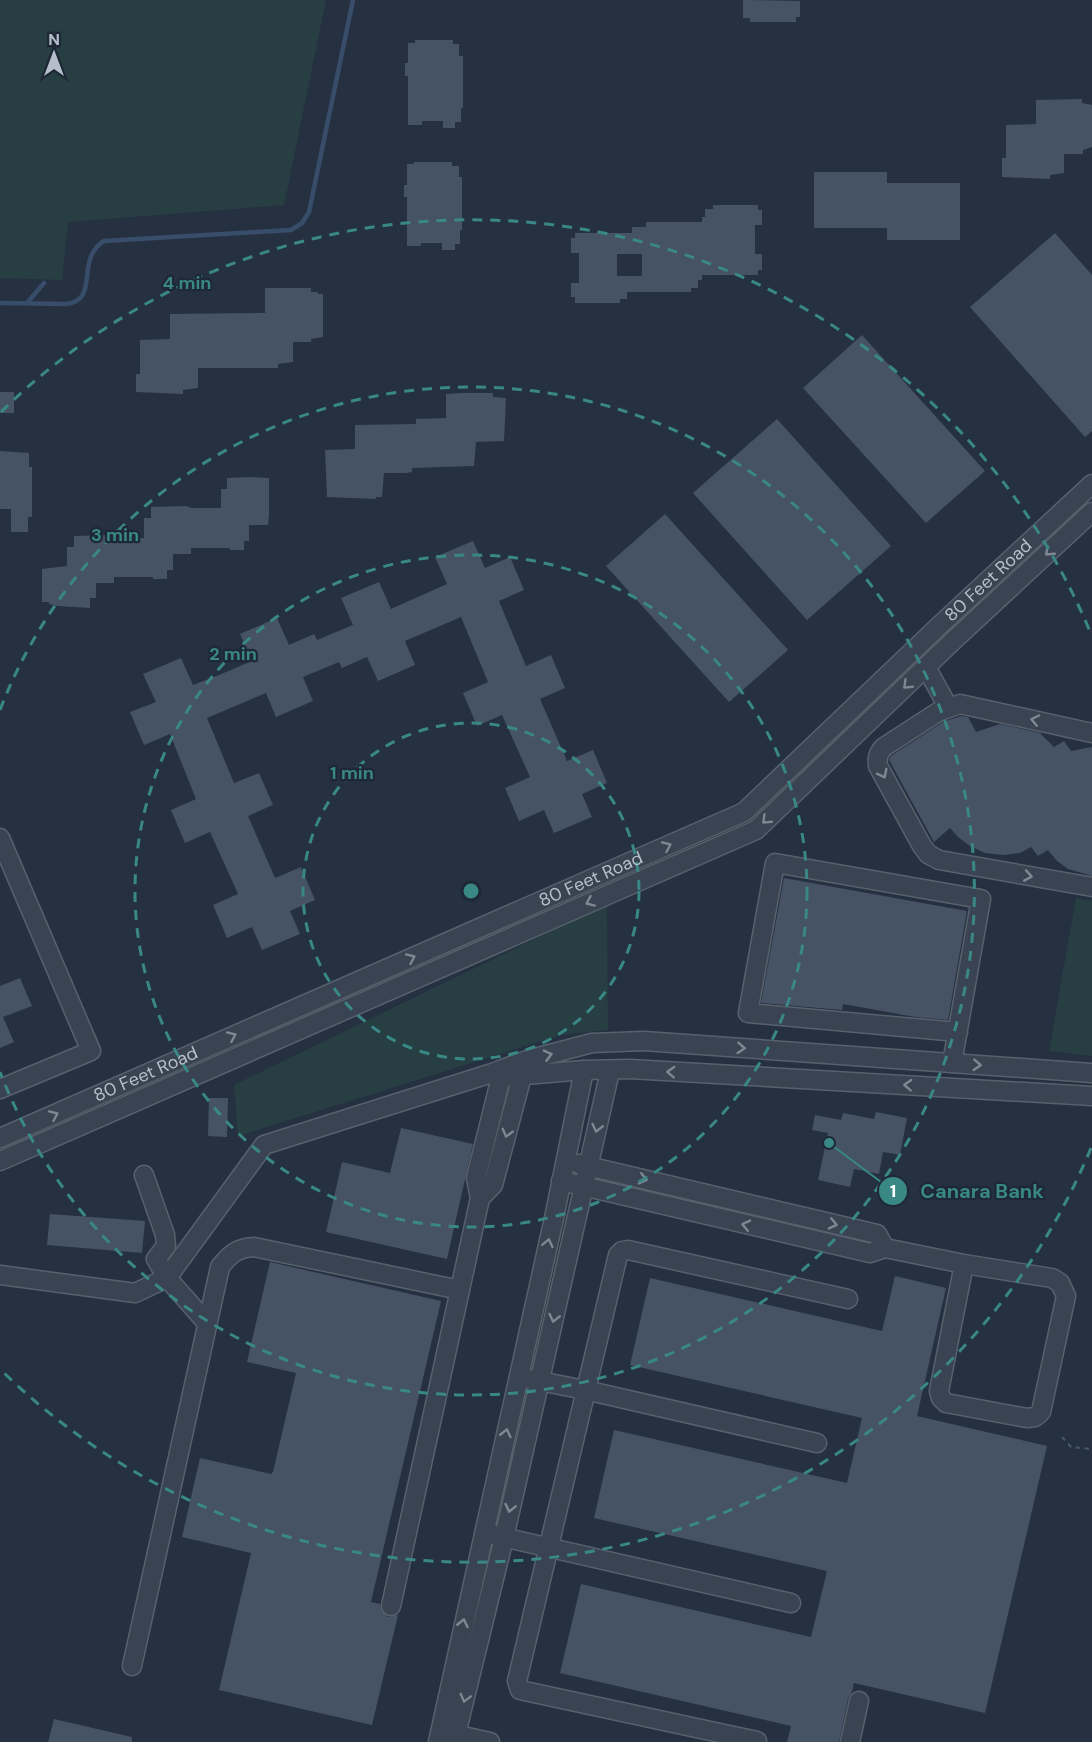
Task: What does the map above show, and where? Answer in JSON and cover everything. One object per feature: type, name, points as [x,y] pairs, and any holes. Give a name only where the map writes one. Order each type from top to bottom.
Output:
[{"type":"street","name":"80 Feet Road","points":[[0,1138],[744,812],[1092,484]]},
{"type":"street","name":"80 Feet Road","points":[[0,1161],[756,830],[1092,512]]},
{"type":"street","points":[[926,667],[948,707]]},
{"type":"street","points":[[1092,733],[960,704],[948,707],[884,747],[878,754],[877,760],[878,766],[928,854],[939,860],[1092,887]]},
{"type":"street","points":[[0,838],[91,1051],[0,1089]]},
{"type":"street","points":[[952,1063],[958,1032],[981,899],[775,863],[748,1013],[958,1032]]},
{"type":"street","points":[[0,1275],[135,1293],[167,1278],[264,1145],[497,1075],[527,1060],[591,1043],[644,1041],[1092,1074]]},
{"type":"street","points":[[497,1075],[522,1076],[584,1070],[630,1069],[1092,1096]]},
{"type":"street","points":[[447,1737],[483,1532],[519,1376],[584,1070]]},
{"type":"street","points":[[447,1737],[504,1538],[610,1071]]},
{"type":"street","points":[[391,1606],[480,1198],[476,1178],[497,1075]]},
{"type":"street","points":[[480,1198],[493,1185],[522,1076]]},
{"type":"street","points":[[566,1160],[877,1234],[885,1248]]},
{"type":"street","points":[[144,1175],[165,1235],[166,1246],[156,1259],[167,1278],[207,1323]]},
{"type":"street","points":[[561,1182],[870,1253],[885,1248],[1052,1278],[1060,1283],[1065,1296],[1041,1412],[1035,1417],[1027,1418],[946,1403],[941,1398],[939,1391],[964,1264]]},
{"type":"street","points":[[132,1666],[220,1267],[232,1252],[254,1247],[460,1290]]},
{"type":"street","points":[[757,1741],[520,1690],[517,1681],[618,1255],[628,1250],[848,1299]]},
{"type":"street","points":[[519,1376],[817,1443]]},
{"type":"street","points":[[483,1532],[791,1603]]},
{"type":"street","points":[[850,1742],[859,1701]]},
{"type":"street","points":[[447,1737],[490,1742]]},
{"type":"path","points":[[1062,1437],[1076,1449],[1092,1449]]},
{"type":"green space","points":[[0,0],[326,0],[284,205],[68,222],[62,280],[0,278]]},
{"type":"green space","points":[[1076,898],[1092,901],[1092,1056],[1049,1051]]},
{"type":"green space","points":[[607,904],[608,1030],[561,1035],[238,1136],[234,1085]]},
{"type":"building","points":[[743,0],[800,1],[800,17],[796,17],[796,22],[750,22],[750,18],[743,18]]},
{"type":"building","points":[[415,40],[453,40],[453,44],[459,44],[459,56],[463,56],[463,108],[461,108],[461,122],[455,122],[455,128],[443,128],[443,121],[422,121],[422,125],[408,125],[408,76],[405,76],[405,63],[408,63],[408,43],[415,43]]},
{"type":"building","points":[[1082,99],[1082,103],[1092,105],[1092,147],[1083,150],[1083,154],[1064,154],[1064,173],[1050,175],[1050,179],[1002,177],[1002,158],[1006,158],[1006,125],[1036,124],[1036,100]]},
{"type":"building","points":[[414,162],[452,162],[452,166],[459,166],[459,177],[462,177],[462,230],[460,230],[460,244],[455,244],[455,250],[442,250],[442,243],[407,246],[407,197],[404,197],[404,185],[407,185],[407,164],[414,164]]},
{"type":"building","points":[[814,172],[887,172],[887,183],[960,183],[960,240],[887,240],[887,228],[814,228]]},
{"type":"building","points":[[713,205],[758,205],[758,210],[762,210],[762,225],[755,225],[755,254],[762,254],[762,270],[758,270],[758,275],[702,275],[702,280],[698,280],[698,288],[691,288],[691,292],[627,292],[627,299],[620,299],[620,303],[575,303],[575,297],[571,297],[571,283],[579,283],[579,253],[571,253],[571,238],[575,238],[575,233],[632,233],[632,227],[646,227],[646,222],[702,222],[705,209],[713,209]],"holes":[[[617,254],[642,254],[642,276],[617,276]]]},
{"type":"building","points":[[1055,233],[1092,275],[1092,431],[1085,437],[970,307]]},
{"type":"building","points":[[265,288],[311,288],[311,292],[323,294],[323,337],[311,339],[311,342],[293,342],[293,362],[278,364],[278,368],[198,368],[198,388],[183,390],[183,394],[136,392],[136,374],[140,374],[140,340],[170,339],[170,314],[265,313]]},
{"type":"building","points":[[862,335],[985,471],[926,523],[803,388]]},
{"type":"building","points":[[0,392],[14,392],[14,413],[0,413]]},
{"type":"building","points":[[493,393],[493,397],[506,398],[504,441],[476,442],[474,466],[412,468],[412,472],[384,473],[382,497],[376,497],[376,499],[327,497],[325,450],[355,449],[355,425],[416,424],[416,419],[446,418],[446,394]]},
{"type":"building","points":[[777,419],[891,546],[807,620],[693,493]]},
{"type":"building","points":[[0,451],[29,453],[29,467],[32,467],[32,517],[28,517],[28,532],[11,532],[11,509],[0,509]]},
{"type":"building","points":[[227,478],[269,478],[269,515],[268,525],[249,525],[249,541],[244,541],[244,550],[191,548],[191,554],[173,554],[173,570],[167,570],[167,579],[114,577],[114,583],[96,583],[96,598],[90,598],[90,608],[57,606],[49,602],[42,602],[42,569],[67,566],[67,547],[74,547],[74,536],[109,535],[115,538],[144,538],[144,518],[151,518],[151,507],[221,508],[221,489],[227,489]]},
{"type":"building","points":[[665,514],[788,650],[729,702],[606,566]]},
{"type":"building","points":[[473,541],[485,568],[510,557],[524,590],[499,601],[526,666],[551,655],[565,688],[540,699],[567,761],[593,750],[607,783],[582,794],[592,817],[554,833],[544,810],[519,821],[505,788],[530,777],[502,715],[477,726],[463,693],[488,682],[461,617],[405,641],[415,665],[378,681],[367,657],[342,668],[339,662],[303,677],[313,701],[276,717],[266,693],[207,718],[234,783],[259,773],[273,805],[248,816],[275,878],[301,867],[315,900],[290,911],[300,934],[262,950],[252,927],[227,938],[213,905],[238,894],[210,832],[185,843],[171,810],[196,799],[170,734],[144,745],[130,712],[156,702],[143,674],[181,658],[193,685],[219,675],[252,661],[240,634],[277,618],[289,645],[314,634],[317,640],[353,625],[341,598],[379,582],[391,609],[447,584],[435,557]]},
{"type":"building","points":[[961,716],[968,717],[976,732],[1000,724],[1040,733],[1054,747],[1064,741],[1071,751],[1092,747],[1092,876],[1068,869],[1048,850],[1038,856],[1031,847],[1020,853],[1003,855],[985,853],[970,846],[950,828],[934,842],[889,760],[891,756],[943,722]]},
{"type":"building","points":[[784,878],[967,911],[948,1020],[915,1017],[843,1004],[842,1010],[761,1003]]},
{"type":"building","points":[[20,978],[32,1006],[3,1017],[14,1042],[0,1048],[0,986]]},
{"type":"building","points":[[209,1098],[228,1098],[227,1137],[208,1136]]},
{"type":"building","points":[[876,1112],[907,1118],[900,1155],[883,1152],[879,1174],[854,1169],[850,1187],[818,1180],[828,1133],[812,1130],[815,1115],[841,1120],[843,1113],[874,1119]]},
{"type":"building","points":[[401,1128],[473,1144],[447,1259],[326,1232],[342,1162],[390,1173]]},
{"type":"building","points":[[50,1214],[145,1221],[142,1253],[47,1245]]},
{"type":"building","points":[[270,1262],[441,1301],[371,1602],[380,1604],[381,1610],[388,1617],[398,1615],[372,1725],[219,1690],[251,1553],[182,1537],[200,1458],[271,1474],[273,1472],[296,1373],[247,1362]]},
{"type":"building","points":[[895,1276],[946,1288],[917,1416],[1047,1446],[985,1713],[854,1683],[848,1699],[839,1742],[787,1742],[791,1726],[560,1673],[581,1584],[811,1637],[827,1571],[594,1518],[614,1430],[847,1483],[862,1418],[630,1365],[650,1278],[882,1331]]},
{"type":"building","points":[[54,1719],[132,1737],[132,1742],[48,1742]]},
{"type":"waterway","points":[[0,303],[66,304],[76,301],[82,295],[85,287],[90,258],[95,249],[104,241],[291,230],[302,223],[309,212],[353,0]]},
{"type":"waterway","points":[[27,303],[44,283]]},
{"type":"place","name":"Canara Bank","points":[[829,1143]]}]
